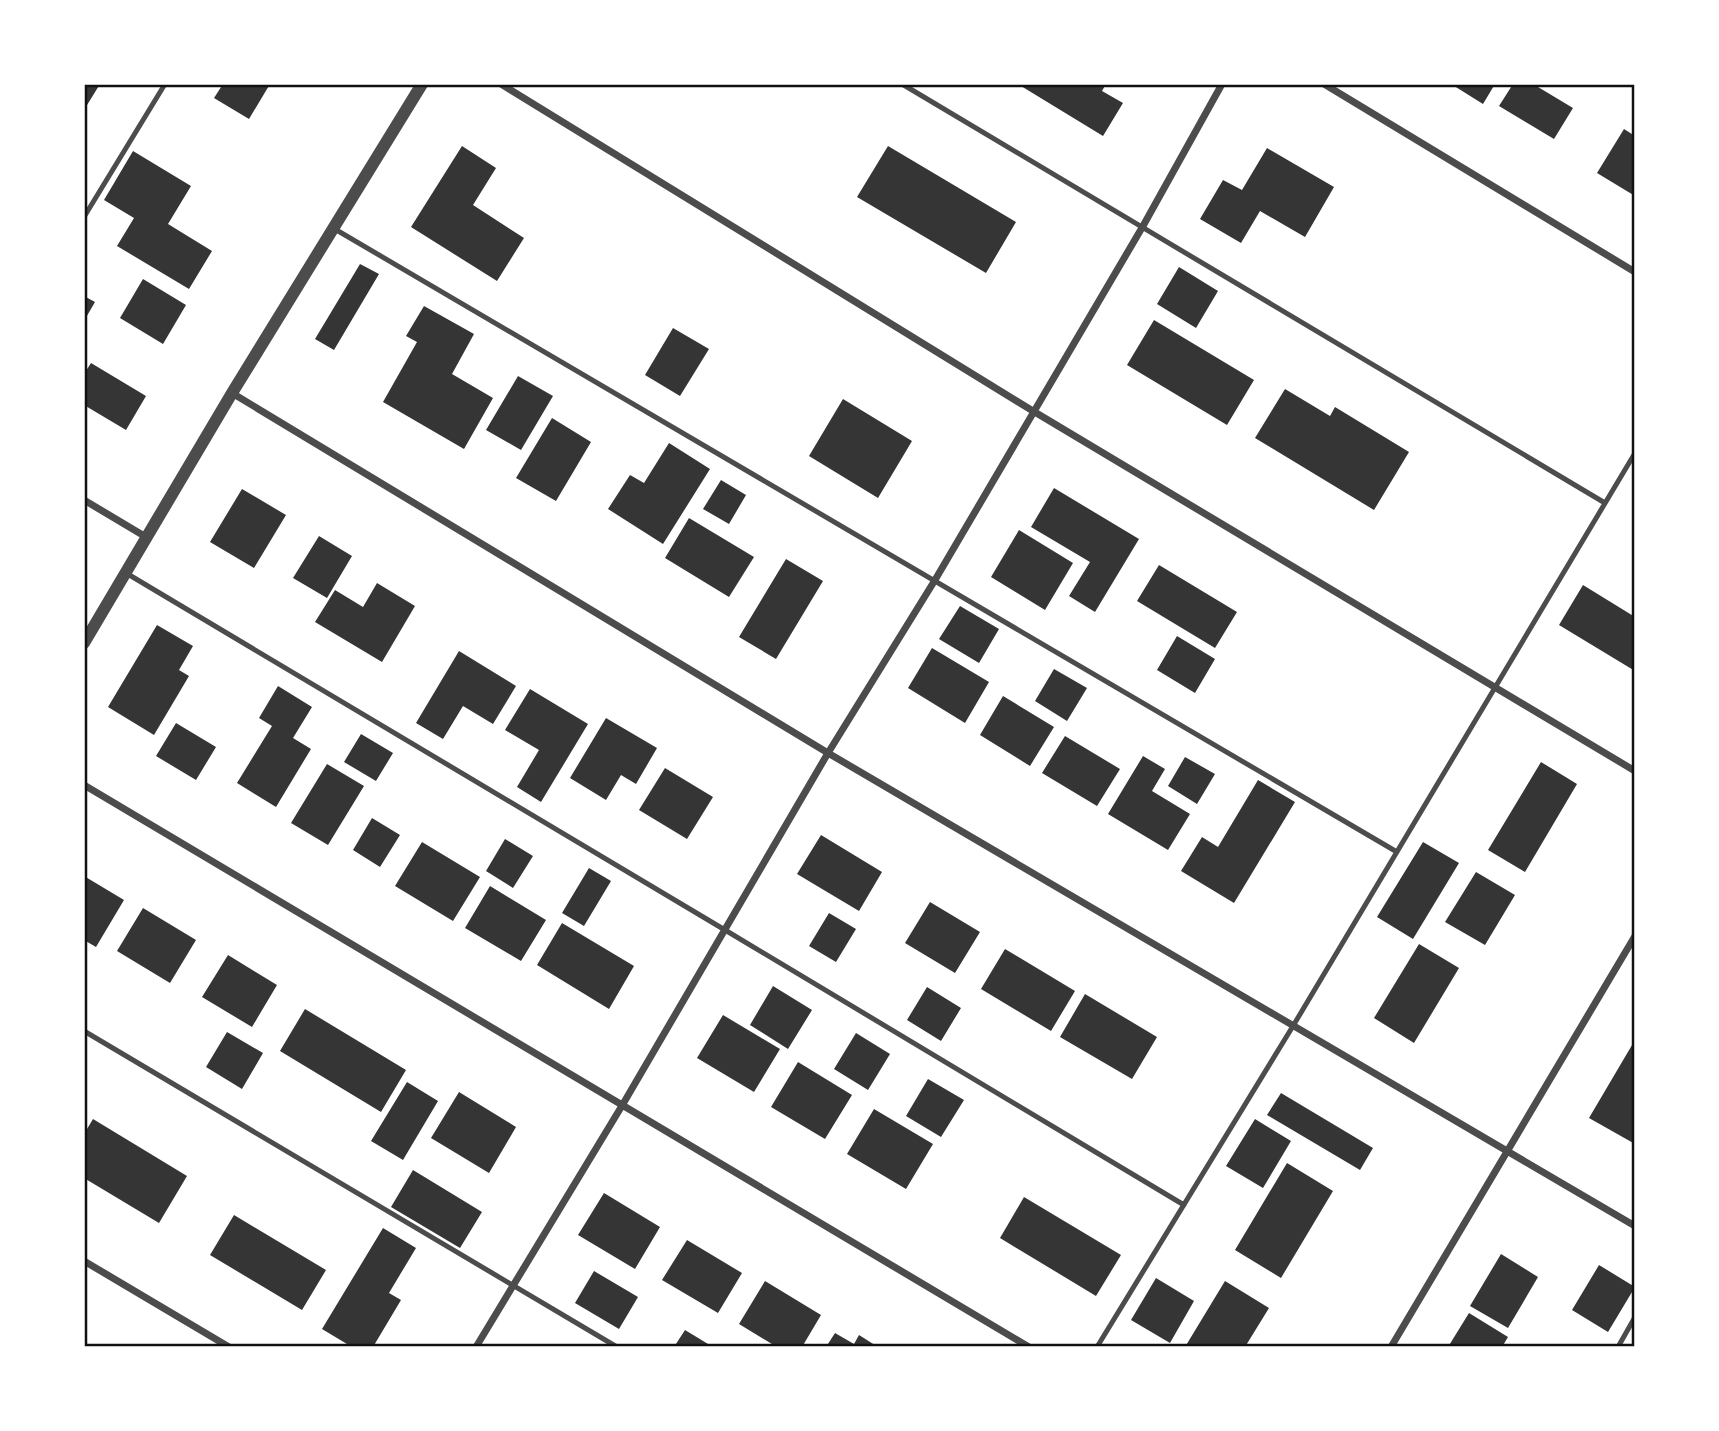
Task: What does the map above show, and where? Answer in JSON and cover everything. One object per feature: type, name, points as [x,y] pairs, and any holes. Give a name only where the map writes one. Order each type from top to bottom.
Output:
[{"type":"street","points":[[84,643],[232,393],[422,84]]},
{"type":"street","points":[[501,84],[1033,411],[1635,771]]},
{"type":"street","points":[[476,1347],[623,1104],[828,753],[935,580],[1143,226],[1223,84]]},
{"type":"street","points":[[1324,84],[1635,272]]},
{"type":"street","points":[[232,393],[828,753],[1635,1226]]},
{"type":"street","points":[[84,500],[146,537]]},
{"type":"street","points":[[84,785],[1028,1347]]},
{"type":"street","points":[[1391,1347],[1635,936]]},
{"type":"street","points":[[84,1261],[229,1347]]},
{"type":"lane","points":[[84,217],[165,84]]},
{"type":"lane","points":[[902,84],[1605,503]]},
{"type":"lane","points":[[333,228],[1397,852]]},
{"type":"lane","points":[[1097,1347],[1293,1026],[1635,453]]},
{"type":"lane","points":[[125,573],[1184,1205]]},
{"type":"lane","points":[[84,1031],[617,1347]]},
{"type":"lane","points":[[1618,1347],[1635,1317]]},
{"type":"building","points":[[84,84],[100,84],[84,110]]},
{"type":"building","points":[[223,84],[270,84],[249,119],[214,98]]},
{"type":"building","points":[[1106,84],[1102,91],[1123,103],[1103,136],[1021,86]]},
{"type":"building","points":[[1451,84],[1495,84],[1483,104]]},
{"type":"building","points":[[1513,84],[1533,84],[1573,108],[1554,139],[1499,106]]},
{"type":"building","points":[[1624,129],[1635,136],[1635,196],[1597,173]]},
{"type":"building","points":[[462,146],[496,168],[473,205],[524,238],[497,281],[411,227]]},
{"type":"building","points":[[888,146],[1016,222],[986,273],[857,197]]},
{"type":"building","points":[[1267,148],[1334,187],[1305,237],[1260,211],[1241,243],[1200,219],[1223,180],[1242,190]]},
{"type":"building","points":[[133,151],[191,186],[168,224],[212,251],[189,289],[117,246],[134,218],[104,200]]},
{"type":"building","points":[[360,264],[379,274],[334,350],[315,339]]},
{"type":"building","points":[[1179,267],[1218,291],[1196,328],[1157,304]]},
{"type":"building","points":[[143,279],[186,305],[163,344],[120,318]]},
{"type":"building","points":[[84,296],[95,302],[84,321]]},
{"type":"building","points":[[424,306],[474,334],[452,374],[493,398],[464,449],[383,402],[417,342],[406,336]]},
{"type":"building","points":[[1154,320],[1254,380],[1227,425],[1127,365]]},
{"type":"building","points":[[673,328],[709,349],[680,396],[645,375]]},
{"type":"building","points":[[91,363],[146,396],[126,430],[84,405],[84,374]]},
{"type":"building","points":[[518,376],[553,396],[521,450],[486,430]]},
{"type":"building","points":[[1285,389],[1330,416],[1335,407],[1409,452],[1374,510],[1255,438]]},
{"type":"building","points":[[843,399],[912,441],[878,498],[809,456]]},
{"type":"building","points":[[552,418],[591,442],[556,501],[516,478]]},
{"type":"building","points":[[669,443],[710,469],[663,544],[608,509],[630,475],[644,483]]},
{"type":"building","points":[[721,480],[746,495],[729,524],[703,509]]},
{"type":"building","points":[[1054,488],[1139,539],[1095,612],[1069,596],[1090,562],[1031,527]]},
{"type":"building","points":[[242,489],[286,515],[254,568],[210,542]]},
{"type":"building","points":[[689,518],[754,557],[729,597],[665,558]]},
{"type":"building","points":[[1019,530],[1073,563],[1045,610],[991,577]]},
{"type":"building","points":[[319,536],[352,556],[327,598],[293,578]]},
{"type":"building","points":[[786,559],[823,581],[776,659],[739,637]]},
{"type":"building","points":[[1159,565],[1237,612],[1215,648],[1137,601]]},
{"type":"building","points":[[377,583],[415,606],[382,662],[315,622],[335,590],[363,607]]},
{"type":"building","points":[[1583,585],[1635,617],[1635,671],[1559,625]]},
{"type":"building","points":[[960,606],[999,629],[979,663],[939,639]]},
{"type":"building","points":[[157,625],[193,646],[179,670],[189,676],[154,735],[108,707]]},
{"type":"building","points":[[1177,636],[1215,659],[1195,693],[1157,670]]},
{"type":"building","points":[[932,648],[989,682],[965,723],[908,688]]},
{"type":"building","points":[[459,651],[516,686],[493,724],[463,706],[443,739],[416,723]]},
{"type":"building","points":[[1054,669],[1087,688],[1067,721],[1035,701]]},
{"type":"building","points":[[278,686],[312,707],[293,738],[311,749],[276,807],[237,783],[272,726],[259,718]]},
{"type":"building","points":[[530,689],[588,724],[541,802],[517,787],[539,750],[505,730]]},
{"type":"building","points":[[1003,696],[1054,727],[1030,766],[980,735]]},
{"type":"building","points":[[606,718],[657,748],[636,784],[621,775],[606,800],[570,778]]},
{"type":"building","points":[[176,723],[216,747],[196,780],[156,756]]},
{"type":"building","points":[[361,734],[393,753],[376,781],[344,762]]},
{"type":"building","points":[[1065,736],[1120,769],[1097,806],[1042,773]]},
{"type":"building","points":[[1143,756],[1165,769],[1152,791],[1190,814],[1168,850],[1108,814]]},
{"type":"building","points":[[1185,757],[1215,774],[1197,804],[1168,786]]},
{"type":"building","points":[[1541,762],[1577,784],[1525,872],[1488,850]]},
{"type":"building","points":[[327,764],[364,786],[328,845],[291,823]]},
{"type":"building","points":[[665,768],[713,797],[687,839],[639,810]]},
{"type":"building","points":[[1258,780],[1295,802],[1234,903],[1181,871],[1202,837],[1218,847]]},
{"type":"building","points":[[372,818],[400,835],[380,867],[353,850]]},
{"type":"building","points":[[821,835],[882,872],[859,911],[797,874]]},
{"type":"building","points":[[505,839],[533,856],[513,888],[486,871]]},
{"type":"building","points":[[422,842],[480,877],[453,921],[395,886]]},
{"type":"building","points":[[1423,842],[1459,863],[1413,939],[1377,917]]},
{"type":"building","points":[[589,868],[611,881],[584,926],[562,913]]},
{"type":"building","points":[[1476,872],[1515,895],[1485,945],[1445,922]]},
{"type":"building","points":[[84,876],[124,900],[96,947],[84,940]]},
{"type":"building","points":[[490,886],[546,920],[521,961],[465,928]]},
{"type":"building","points":[[930,902],[980,932],[955,973],[905,943]]},
{"type":"building","points":[[143,908],[196,940],[170,983],[117,951]]},
{"type":"building","points":[[829,913],[856,929],[836,962],[809,946]]},
{"type":"building","points":[[562,923],[634,966],[609,1009],[537,965]]},
{"type":"building","points":[[1419,944],[1459,968],[1414,1043],[1374,1018]]},
{"type":"building","points":[[1005,949],[1075,991],[1051,1031],[981,989]]},
{"type":"building","points":[[228,955],[277,985],[252,1027],[202,997]]},
{"type":"building","points":[[773,986],[812,1010],[788,1049],[750,1025]]},
{"type":"building","points":[[927,987],[961,1008],[941,1041],[907,1020]]},
{"type":"building","points":[[1085,994],[1157,1037],[1132,1079],[1060,1037]]},
{"type":"building","points":[[305,1009],[406,1070],[381,1112],[280,1051]]},
{"type":"building","points":[[723,1015],[780,1049],[754,1092],[697,1058]]},
{"type":"building","points":[[227,1032],[263,1053],[242,1089],[206,1067]]},
{"type":"building","points":[[856,1033],[890,1054],[868,1090],[834,1069]]},
{"type":"building","points":[[1635,1040],[1635,1144],[1589,1118]]},
{"type":"building","points":[[798,1062],[852,1095],[825,1139],[771,1107]]},
{"type":"building","points":[[928,1079],[964,1100],[941,1137],[906,1116]]},
{"type":"building","points":[[407,1082],[438,1101],[403,1160],[371,1141]]},
{"type":"building","points":[[459,1092],[516,1127],[489,1173],[431,1138]]},
{"type":"building","points":[[1281,1093],[1373,1148],[1360,1170],[1267,1115]]},
{"type":"building","points":[[874,1109],[933,1144],[906,1189],[847,1154]]},
{"type":"building","points":[[93,1119],[187,1176],[159,1223],[84,1178],[84,1134]]},
{"type":"building","points":[[1255,1119],[1291,1141],[1263,1188],[1226,1166]]},
{"type":"building","points":[[1287,1163],[1333,1191],[1281,1278],[1235,1250]]},
{"type":"building","points":[[413,1170],[482,1212],[460,1248],[391,1207]]},
{"type":"building","points":[[604,1193],[660,1227],[635,1269],[578,1235]]},
{"type":"building","points":[[1024,1197],[1121,1255],[1096,1296],[1000,1238]]},
{"type":"building","points":[[234,1215],[326,1270],[302,1310],[210,1255]]},
{"type":"building","points":[[383,1228],[416,1248],[389,1293],[401,1300],[373,1347],[352,1347],[322,1329]]},
{"type":"building","points":[[687,1240],[742,1273],[718,1313],[662,1280]]},
{"type":"building","points":[[1501,1254],[1538,1277],[1508,1328],[1470,1306]]},
{"type":"building","points":[[1599,1265],[1635,1287],[1608,1332],[1572,1310]]},
{"type":"building","points":[[594,1271],[638,1297],[619,1329],[575,1303]]},
{"type":"building","points":[[1156,1278],[1194,1301],[1170,1343],[1131,1320]]},
{"type":"building","points":[[765,1281],[821,1315],[802,1347],[777,1347],[739,1324]]},
{"type":"building","points":[[1225,1281],[1269,1308],[1245,1347],[1185,1347]]},
{"type":"building","points":[[1469,1313],[1508,1337],[1502,1347],[1448,1347]]},
{"type":"building","points":[[685,1330],[713,1347],[674,1347]]},
{"type":"building","points":[[835,1333],[854,1344],[859,1335],[878,1347],[826,1347]]}]
